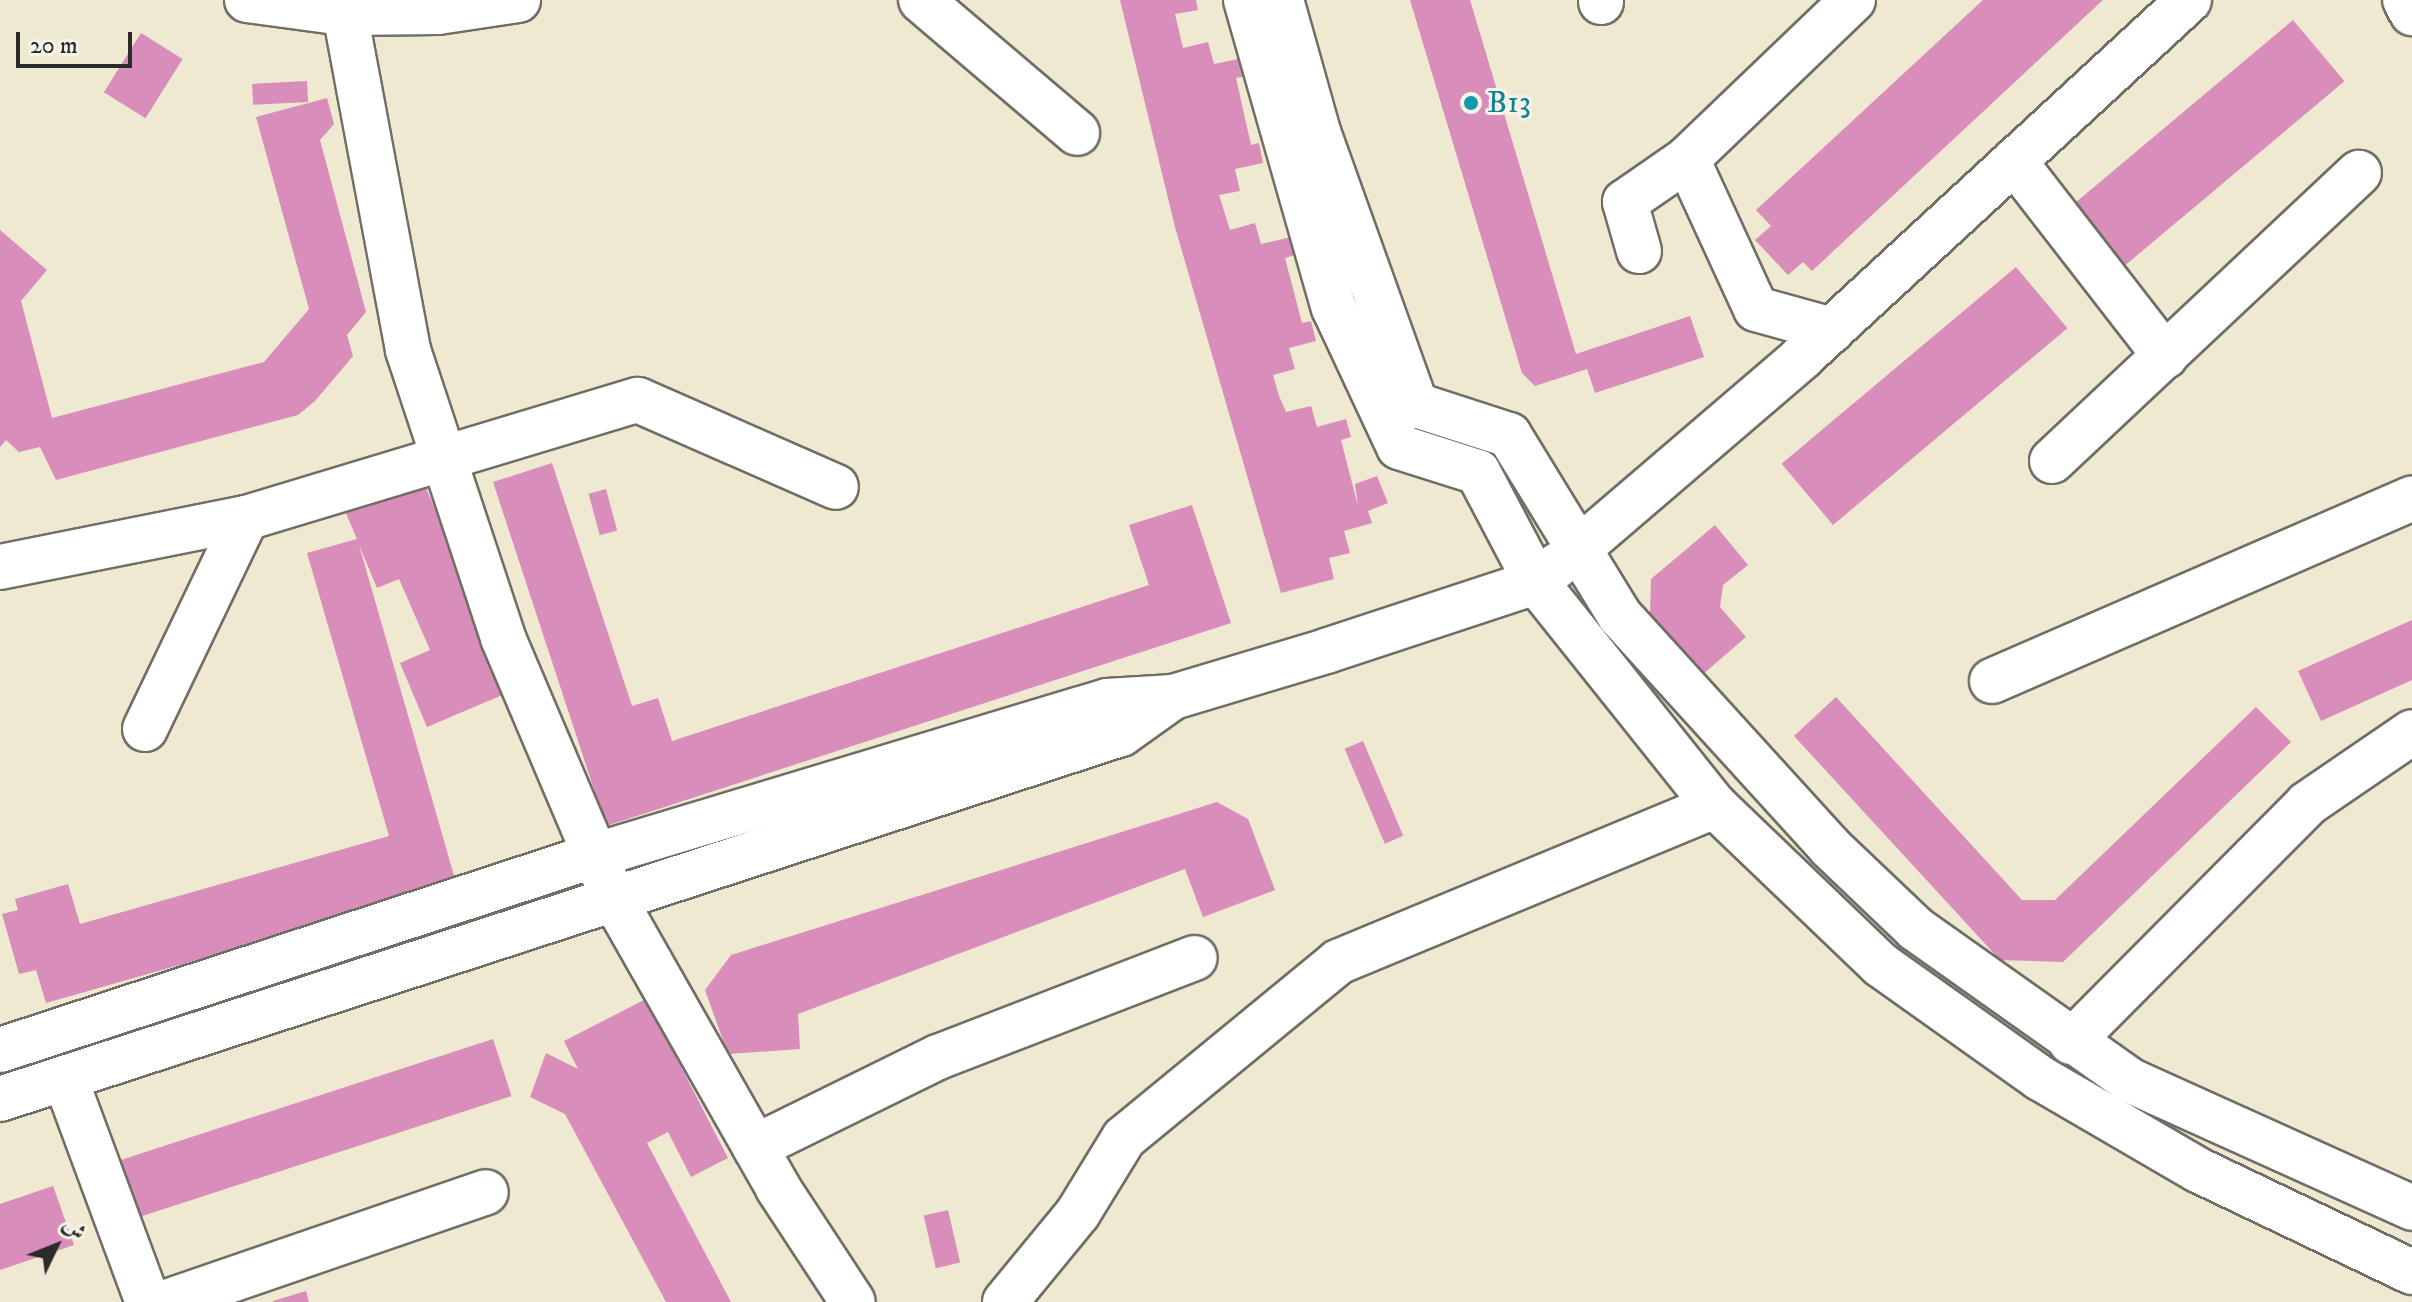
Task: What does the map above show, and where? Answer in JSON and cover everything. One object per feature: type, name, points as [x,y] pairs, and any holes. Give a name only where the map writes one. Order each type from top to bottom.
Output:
[{"type":"main road","points":[[247,0],[345,13],[438,12],[518,0]]},
{"type":"main road","points":[[921,0],[1077,133]]},
{"type":"main road","points":[[1246,0],[1334,308],[1399,447],[1478,472],[1536,582],[1715,806],[1881,965],[2040,1078],[2198,1170],[2412,1272]]},
{"type":"main road","points":[[1281,0],[1318,132],[1416,405],[1509,435],[1582,546],[1620,616],[1830,847],[1916,929],[2071,1042],[2129,1080],[2412,1208]]},
{"type":"main road","points":[[1639,251],[1625,202],[1687,159],[1853,0]]},
{"type":"main road","points":[[0,1050],[593,856],[1107,701],[1173,697],[1536,582],[1582,546],[1832,330],[2189,0]]},
{"type":"main road","points":[[2405,0],[2412,13]]},
{"type":"main road","points":[[345,13],[408,350],[503,638],[613,897],[755,1147],[853,1302]]},
{"type":"main road","points":[[1687,159],[1756,309],[1832,330]]},
{"type":"main road","points":[[2014,161],[2165,356]]},
{"type":"main road","points":[[2052,461],[2359,173]]},
{"type":"main road","points":[[0,567],[246,518],[638,400],[836,487]]},
{"type":"main road","points":[[1992,681],[2412,498]]},
{"type":"main road","points":[[145,729],[246,518]]},
{"type":"main road","points":[[0,1099],[1121,734],[1173,697]]},
{"type":"main road","points":[[2071,1042],[2307,804],[2412,732]]},
{"type":"main road","points":[[1005,1302],[1078,1213],[1124,1138],[1338,962],[1715,806]]},
{"type":"main road","points":[[755,1147],[938,1057],[1195,958]]},
{"type":"main road","points":[[65,1078],[148,1302]]},
{"type":"main road","points":[[167,1302],[486,1192]]},
{"type":"building","points":[[1120,0],[1196,0],[1198,10],[1175,14],[1183,48],[1208,42],[1214,64],[1243,58],[1247,76],[1236,78],[1251,145],[1259,143],[1263,163],[1235,169],[1240,191],[1219,195],[1230,230],[1255,223],[1261,244],[1291,237],[1295,255],[1285,258],[1302,323],[1311,321],[1316,341],[1289,348],[1295,369],[1273,375],[1279,396],[1286,412],[1311,406],[1317,427],[1346,419],[1351,437],[1341,440],[1358,506],[1355,484],[1377,476],[1388,503],[1368,511],[1372,523],[1344,531],[1350,553],[1329,558],[1334,579],[1281,593],[1175,227]]},
{"type":"building","points":[[1410,0],[1470,0],[1576,354],[1690,316],[1704,357],[1595,393],[1587,369],[1535,386],[1522,373]]},
{"type":"building","points":[[1983,0],[2103,0],[1812,271],[1803,262],[1788,275],[1755,240],[1771,226],[1756,210]]},
{"type":"building","points":[[2293,20],[2344,81],[2110,278],[2059,217]]},
{"type":"building","points":[[141,33],[183,59],[145,118],[104,92]]},
{"type":"building","points":[[307,81],[308,102],[253,105],[252,84]]},
{"type":"building","points":[[327,98],[334,124],[320,140],[366,312],[347,335],[353,356],[315,401],[298,415],[56,480],[40,447],[19,452],[6,440],[0,447],[0,230],[47,270],[21,301],[52,418],[264,362],[309,309],[256,117]]},
{"type":"building","points":[[2016,267],[2067,328],[1833,525],[1782,464]]},
{"type":"building","points":[[552,463],[632,706],[658,698],[672,741],[1149,585],[1129,525],[1192,505],[1231,623],[606,826],[493,482]]},
{"type":"building","points":[[418,469],[512,691],[427,727],[400,663],[430,650],[399,579],[377,588],[359,545],[457,886],[46,1003],[36,970],[19,974],[2,914],[18,910],[15,899],[68,884],[80,924],[389,836],[307,553],[357,539],[341,502]]},
{"type":"building","points":[[606,489],[617,531],[600,535],[589,494]]},
{"type":"building","points":[[1715,525],[1748,565],[1723,585],[1720,607],[1746,637],[1702,675],[1650,615],[1651,579]]},
{"type":"building","points":[[2412,620],[2412,680],[2321,721],[2298,671]]},
{"type":"building","points":[[1836,697],[2022,900],[2055,900],[2256,707],[2291,742],[2063,962],[2000,960],[1794,736]]},
{"type":"building","points":[[1363,741],[1403,836],[1385,844],[1345,749]]},
{"type":"building","points":[[1217,802],[1248,819],[1275,890],[1203,917],[1185,869],[798,1014],[800,1049],[728,1054],[705,990],[731,955]]},
{"type":"building","points":[[646,999],[728,1158],[691,1177],[668,1132],[647,1143],[731,1302],[666,1302],[565,1114],[530,1097],[546,1053],[578,1069],[564,1041]]},
{"type":"building","points":[[493,1039],[512,1096],[130,1220],[112,1163]]},
{"type":"building","points":[[53,1186],[74,1245],[0,1270],[0,1204]]},
{"type":"building","points":[[948,1210],[960,1263],[936,1268],[924,1216]]},
{"type":"building","points":[[306,1291],[309,1302],[273,1302],[273,1301]]},
{"type":"place","name":"B13","points":[[1471,103]]}]
